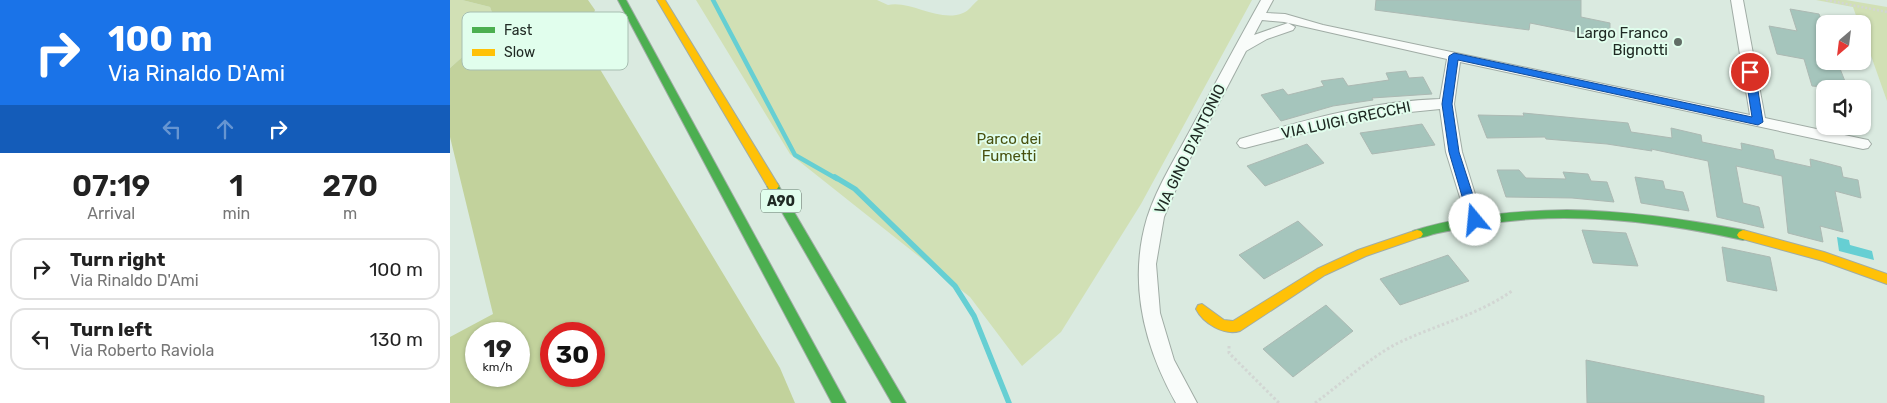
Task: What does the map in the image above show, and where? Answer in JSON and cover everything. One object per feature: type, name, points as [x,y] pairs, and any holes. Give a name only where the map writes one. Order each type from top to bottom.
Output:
[{"type":"main road","name":"A90","points":[[622,0],[839,403]]},
{"type":"main road","name":"A90","points":[[661,0],[827,276],[900,403]]},
{"type":"main road","points":[[1202,309],[1215,322],[1229,328],[1241,324],[1299,284],[1363,252],[1404,237],[1475,220],[1530,214],[1583,213],[1662,220],[1780,244],[1846,264],[1887,279]]},
{"type":"street","name":"VIA GINO D'ANTONIO","points":[[1187,403],[1168,368],[1154,327],[1148,273],[1151,239],[1156,216],[1175,174],[1240,49],[1268,0]]},
{"type":"street","points":[[1268,0],[1290,23]]},
{"type":"street","points":[[1736,0],[1758,122]]},
{"type":"street","points":[[1258,16],[1863,144]]},
{"type":"street","points":[[1240,49],[1290,23]]},
{"type":"street","points":[[1454,56],[1447,104],[1454,152],[1475,220]]},
{"type":"street","name":"VIA LUIGI GRECCHI","points":[[1245,143],[1374,111],[1447,104]]},
{"type":"path","points":[[1826,0],[1887,12]]},
{"type":"path","points":[[1315,403],[1375,356],[1395,345],[1498,303],[1512,291]]},
{"type":"path","points":[[1229,328],[1229,353],[1278,403]]},
{"type":"green space","points":[[450,0],[462,0],[490,7],[492,12],[462,12],[462,57],[450,68]]},
{"type":"green space","points":[[462,0],[588,0],[595,10],[594,12],[492,12],[490,7]]},
{"type":"green space","name":"Parco dei Fumetti","points":[[696,0],[877,0],[888,5],[897,4],[935,14],[954,15],[965,12],[978,0],[1252,0],[1141,204],[1061,332],[1022,366],[970,297],[790,154]]},
{"type":"green space","points":[[1816,0],[1846,0],[1887,7],[1887,101],[1871,56],[1871,15],[1856,15],[1853,7]]},
{"type":"green space","points":[[462,57],[462,70],[600,70],[780,368],[795,403],[450,403],[450,337],[465,329],[465,387],[530,387],[530,322],[478,322],[493,314],[450,137],[450,68]]},
{"type":"water","points":[[1837,237],[1849,240],[1850,245],[1872,251],[1874,260],[1839,251]]},
{"type":"building","points":[[1376,0],[1581,0],[1581,17],[1610,23],[1610,39],[1530,23],[1529,30],[1375,10]]},
{"type":"building","points":[[1790,9],[1819,14],[1816,15],[1816,70],[1841,70],[1844,80],[1816,80],[1816,86],[1812,86],[1804,59],[1777,54],[1769,26],[1797,31]]},
{"type":"building","points":[[1406,71],[1409,78],[1423,77],[1432,94],[1372,98],[1373,100],[1333,106],[1281,121],[1261,95],[1283,89],[1288,95],[1324,86],[1321,81],[1343,78],[1348,86],[1389,80],[1386,73]]},
{"type":"building","points":[[1523,113],[1628,123],[1631,132],[1672,138],[1671,128],[1701,135],[1702,142],[1742,150],[1741,143],[1773,150],[1775,159],[1811,167],[1810,159],[1841,167],[1843,177],[1858,180],[1861,198],[1835,191],[1843,232],[1820,226],[1823,242],[1788,233],[1782,176],[1736,166],[1743,203],[1759,207],[1764,228],[1717,217],[1708,161],[1651,149],[1652,151],[1607,144],[1546,139],[1545,137],[1487,138],[1478,115],[1524,116]]},
{"type":"building","points":[[1422,124],[1435,145],[1372,154],[1360,133]]},
{"type":"building","points":[[1307,144],[1324,163],[1265,186],[1247,166]]},
{"type":"building","points":[[1497,170],[1519,170],[1526,178],[1566,179],[1563,172],[1588,174],[1591,181],[1607,182],[1614,202],[1572,198],[1506,197]]},
{"type":"building","points":[[1635,177],[1663,181],[1665,189],[1683,192],[1689,211],[1641,203]]},
{"type":"building","points":[[1298,221],[1323,245],[1264,279],[1239,255]]},
{"type":"building","points":[[1582,230],[1626,233],[1638,266],[1593,263]]},
{"type":"building","points":[[1722,247],[1770,257],[1777,291],[1727,281]]},
{"type":"building","points":[[1448,255],[1469,281],[1400,305],[1380,279]]},
{"type":"building","points":[[1326,305],[1353,331],[1293,377],[1263,349]]},
{"type":"building","points":[[1586,360],[1764,396],[1764,403],[1587,403]]},
{"type":"waterway","points":[[713,0],[795,155],[837,179]]},
{"type":"waterway","points":[[835,177],[855,189],[955,286],[974,316],[1009,403]]},
{"type":"traffic: fast","points":[[622,0],[839,403]]},
{"type":"traffic: fast","points":[[773,186],[899,403]]},
{"type":"traffic: fast","points":[[1417,234],[1439,228],[1496,218],[1567,214],[1602,215],[1673,222],[1743,235]]},
{"type":"traffic: slow","points":[[661,0],[773,186]]},
{"type":"traffic: slow","points":[[1202,309],[1221,325],[1235,327],[1321,272],[1362,253],[1417,234]]},
{"type":"traffic: slow","points":[[1743,235],[1824,257],[1887,279]]},
{"type":"place","name":"Largo Franco Bignotti","points":[[1678,42]]},
{"type":"route","points":[[1475,220],[1454,152],[1447,104],[1454,56],[1758,122],[1750,72]]}]
